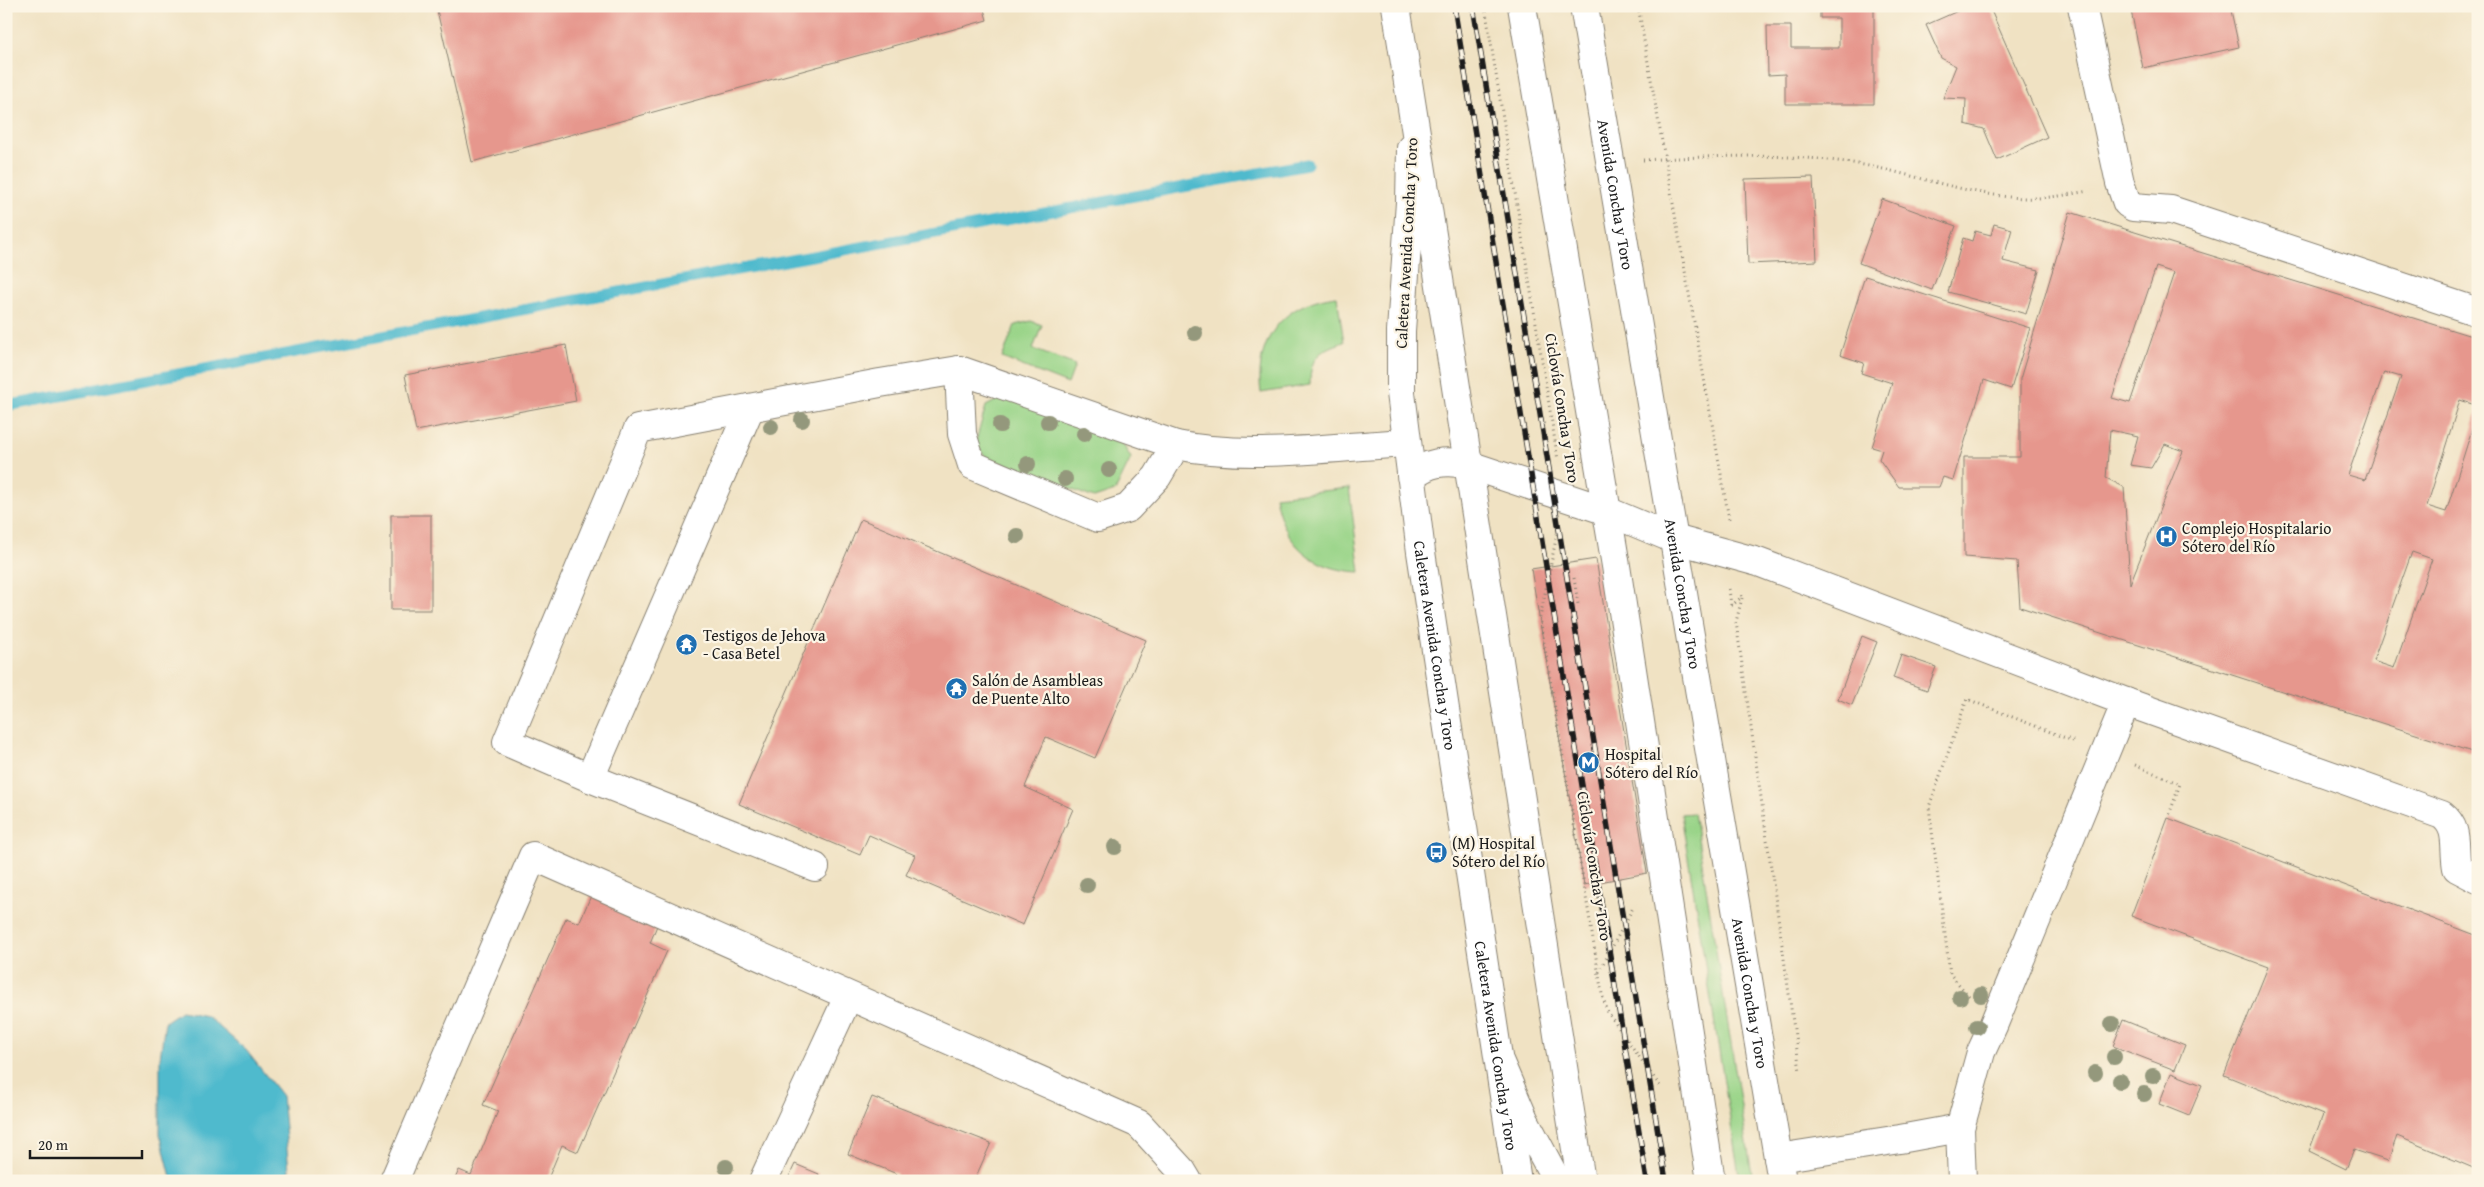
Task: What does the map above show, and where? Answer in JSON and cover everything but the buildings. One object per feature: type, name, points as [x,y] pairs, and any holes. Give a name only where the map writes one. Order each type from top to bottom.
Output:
[{"type":"main road","points":[[1396,6],[1466,464],[1581,1181]]},
{"type":"main road","points":[[1522,6],[1607,511],[1711,1181]]},
{"type":"main road","name":"Avenida Concha y Toro","points":[[1584,6],[1780,1169]]},
{"type":"main road","points":[[2082,6],[2120,184],[2127,203],[2133,206],[2170,210],[2478,312]]},
{"type":"main road","name":"Caletera Avenida Concha y Toro","points":[[1412,106],[1410,202],[1400,362],[1406,443],[1517,1181]]},
{"type":"main road","points":[[815,867],[590,778],[507,742],[638,429],[959,370],[1176,445],[1209,452],[1268,451],[1406,443]]},
{"type":"main road","points":[[959,370],[962,434],[972,465],[1098,518],[1128,508],[1157,477],[1176,445]]},
{"type":"main road","points":[[590,778],[750,408]]},
{"type":"main road","points":[[1411,476],[1423,467],[1435,463],[1451,461],[1466,464],[1607,511],[1674,539],[1735,554],[2126,702],[2442,815],[2451,822],[2454,828],[2454,855],[2458,868],[2478,879]]},
{"type":"main road","points":[[1962,1181],[1960,1128],[1981,1052],[2126,702]]},
{"type":"main road","points":[[394,1181],[533,856],[848,997],[1139,1124],[1182,1171],[1188,1181]]},
{"type":"main road","points":[[763,1181],[848,997]]},
{"type":"main road","points":[[1500,1063],[1524,1119],[1557,1181]]},
{"type":"main road","points":[[1780,1169],[1900,1139],[1960,1128]]},
{"type":"path","name":"Ciclovía Concha y Toro","points":[[1485,6],[1564,497],[1540,618],[1602,994],[1608,1013],[1662,1090]]},
{"type":"path","points":[[1638,6],[1735,554]]},
{"type":"path","points":[[1610,162],[1777,157],[1844,162],[1909,174],[1970,190],[2024,198],[2060,196],[2120,184]]},
{"type":"path","points":[[1574,578],[1578,604]]},
{"type":"path","points":[[1728,580],[1731,606]]},
{"type":"path","points":[[1742,597],[1736,622],[1800,1073]]},
{"type":"path","points":[[1967,700],[1928,807],[1950,974],[1993,1026]]},
{"type":"green space","points":[[1337,296],[1344,342],[1317,356],[1310,375],[1310,385],[1261,393],[1260,374],[1262,356],[1276,327],[1287,315],[1301,306]]},
{"type":"green space","points":[[1031,321],[1042,325],[1033,349],[1075,365],[1068,384],[1002,358],[1015,325]]},
{"type":"green space","points":[[1003,397],[1118,436],[1131,458],[1115,491],[1094,498],[986,457],[975,444],[986,406]]},
{"type":"green space","points":[[1349,488],[1360,572],[1328,566],[1314,560],[1302,551],[1285,528],[1275,496]]},
{"type":"green space","points":[[1694,813],[1753,1181],[1740,1181],[1681,814]]},
{"type":"water","points":[[181,1011],[207,1016],[246,1050],[282,1096],[290,1181],[172,1181],[160,1134],[160,1058],[165,1022]]},
{"type":"waterway","points":[[6,406],[1307,164]]},
{"type":"railway","points":[[1454,6],[1647,1181]]},
{"type":"railway","points":[[1473,6],[1666,1181]]},
{"type":"place","name":"Complejo Hospitalario Sótero del Río","points":[[2166,537]]},
{"type":"place","name":"Testigos de Jehova - Casa Betel","points":[[687,644]]},
{"type":"place","name":"Salón de Asambleas de Puente Alto","points":[[956,689]]},
{"type":"place","name":"Hospital Sótero del Río","points":[[1589,763]]},
{"type":"place","name":"(M) Hospital Sótero del Río","points":[[1436,852]]}]
